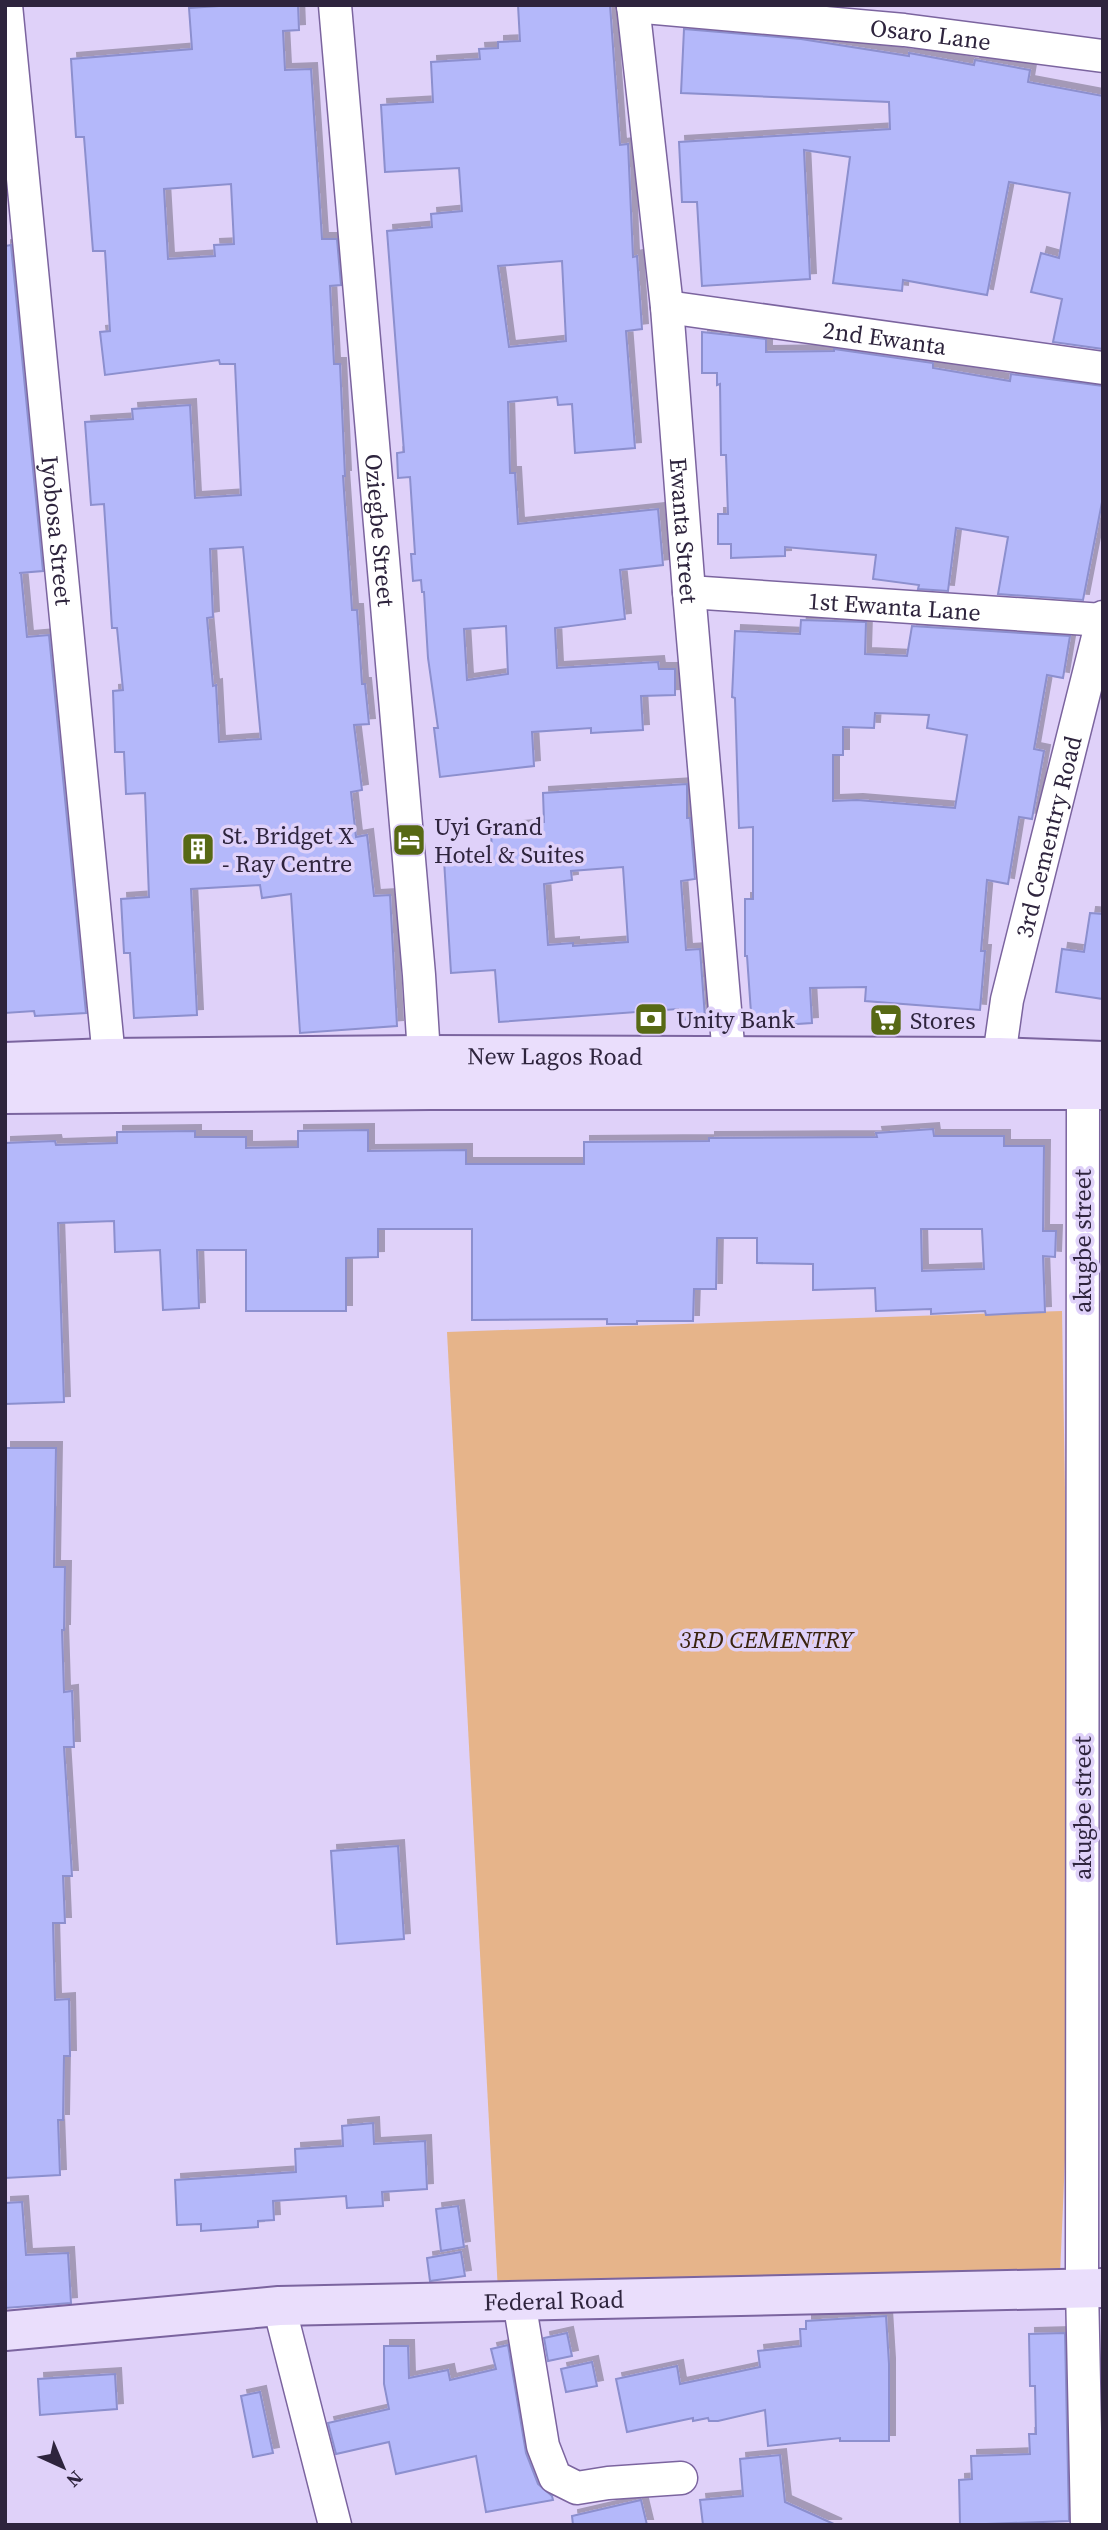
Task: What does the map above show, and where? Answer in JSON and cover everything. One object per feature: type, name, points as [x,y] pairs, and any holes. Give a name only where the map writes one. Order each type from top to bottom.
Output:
[{"type":"main road","name":"New Lagos Road","points":[[5,1062],[109,1058],[424,1055],[999,1057],[1096,1080]]},
{"type":"main road","name":"New Lagos Road","points":[[5,1094],[1096,1080]]},
{"type":"main road","name":"Federal Road","points":[[5,2331],[279,2306],[1092,2288]]},
{"type":"street","name":"Iyobosa Street","points":[[6,5],[109,1058]]},
{"type":"street","name":"Oziegbe Street","points":[[335,5],[424,1055]]},
{"type":"street","name":"Osaro Lane","points":[[633,6],[904,30],[1103,57]]},
{"type":"street","name":"Ewanta Street","points":[[633,6],[667,307],[729,1056]]},
{"type":"street","name":"2nd Ewanta","points":[[667,307],[1103,368]]},
{"type":"street","name":"1st Ewanta Lane","points":[[689,592],[1102,619]]},
{"type":"street","name":"3rd Cementry Road","points":[[999,1057],[1007,1000],[1102,619]]},
{"type":"street","name":"akugbe street","points":[[1087,2525],[1092,2288],[1093,1338],[1096,1080]]},
{"type":"street","points":[[519,2301],[542,2446],[555,2477],[577,2488],[681,2478]]},
{"type":"street","points":[[279,2306],[335,2525]]},
{"type":"green space","name":"3RD CEMENTRY","points":[[1062,1311],[1073,1972],[1060,2275],[498,2292],[447,1332]]},
{"type":"building","points":[[298,5],[299,30],[283,31],[285,70],[311,69],[322,239],[337,239],[341,285],[330,286],[334,364],[340,364],[343,476],[352,610],[357,610],[362,684],[365,684],[369,724],[354,725],[362,790],[351,792],[356,837],[367,835],[374,896],[390,895],[397,1026],[300,1033],[291,894],[262,898],[260,885],[191,889],[197,1015],[134,1018],[130,953],[124,953],[121,899],[149,897],[145,793],[126,794],[124,752],[115,752],[113,691],[123,690],[117,628],[112,628],[104,504],[91,505],[85,422],[133,419],[132,409],[190,405],[195,498],[241,495],[235,364],[220,364],[219,360],[105,375],[100,332],[110,331],[105,251],[93,251],[84,137],[76,137],[71,59],[192,49],[189,8]],"holes":[[[231,184],[234,244],[214,245],[215,256],[168,259],[164,189]],[[243,547],[261,739],[219,742],[216,685],[213,686],[207,618],[213,617],[210,549]]]},
{"type":"building","points":[[518,5],[610,5],[620,145],[628,144],[633,257],[637,256],[642,329],[626,331],[635,448],[575,453],[572,404],[558,405],[557,397],[508,402],[510,473],[515,473],[518,524],[658,509],[663,565],[620,570],[625,619],[555,628],[557,668],[658,662],[659,669],[675,669],[675,695],[641,696],[643,730],[591,733],[591,728],[532,732],[534,766],[440,777],[434,728],[438,728],[428,658],[424,592],[421,580],[413,581],[411,554],[415,554],[410,477],[398,478],[397,453],[404,452],[387,231],[432,227],[431,214],[462,211],[459,168],[385,172],[381,105],[433,102],[431,62],[480,59],[479,49],[498,48],[498,42],[520,41]],"holes":[[[562,261],[566,341],[509,347],[498,266]],[[506,626],[508,674],[467,680],[464,629]]]},
{"type":"building","points":[[684,29],[801,39],[909,56],[909,53],[974,65],[975,60],[1030,70],[1028,82],[1103,96],[1103,349],[1053,342],[1062,299],[1031,292],[1041,253],[1059,258],[1070,193],[1009,182],[987,295],[903,280],[902,291],[833,283],[850,157],[804,150],[810,279],[702,286],[697,202],[682,202],[679,142],[890,129],[889,102],[681,93]]},
{"type":"building","points":[[11,245],[43,571],[19,573],[27,637],[49,635],[86,1013],[35,1016],[34,1011],[5,1013],[5,246]]},
{"type":"building","points":[[702,332],[766,339],[766,352],[834,349],[933,363],[933,368],[1010,381],[1011,374],[1103,386],[1103,497],[1083,600],[998,594],[1008,537],[956,528],[948,591],[918,589],[919,585],[873,579],[876,555],[785,547],[785,556],[731,558],[731,544],[718,544],[718,514],[728,514],[726,455],[721,455],[720,384],[717,385],[717,373],[702,373]]},
{"type":"building","points":[[801,620],[866,622],[865,654],[907,656],[912,626],[1070,636],[1063,678],[1047,675],[1034,749],[1044,751],[1032,819],[1019,817],[1008,884],[987,880],[981,951],[985,951],[980,1010],[865,1001],[866,987],[810,988],[812,1023],[752,1027],[745,956],[745,899],[753,899],[753,827],[739,828],[735,698],[732,697],[735,631],[800,634]],"holes":[[[875,713],[929,715],[927,728],[967,735],[955,808],[857,800],[833,801],[833,755],[843,755],[843,727],[874,728]]]},
{"type":"building","points":[[687,784],[687,818],[690,818],[695,879],[681,881],[686,950],[700,949],[705,1018],[679,1020],[678,1009],[499,1022],[495,970],[451,973],[444,860],[492,856],[491,829],[542,825],[543,793]],"holes":[[[623,867],[628,942],[548,945],[544,884],[572,880],[571,871]]]},
{"type":"building","points":[[1090,913],[1103,914],[1103,999],[1056,992],[1062,949],[1084,952]]},
{"type":"building","points":[[933,1129],[934,1136],[1004,1136],[1004,1146],[1044,1146],[1043,1231],[1056,1231],[1055,1257],[1043,1256],[1045,1312],[986,1315],[985,1311],[931,1314],[931,1309],[876,1311],[875,1288],[813,1290],[813,1264],[757,1263],[757,1238],[717,1238],[716,1289],[694,1289],[693,1321],[607,1324],[607,1319],[472,1320],[472,1229],[378,1229],[378,1257],[346,1258],[346,1311],[246,1311],[246,1250],[197,1250],[199,1308],[163,1310],[160,1250],[115,1252],[114,1221],[58,1223],[64,1402],[5,1404],[5,1143],[117,1143],[117,1132],[195,1131],[195,1137],[246,1137],[246,1148],[298,1147],[298,1131],[368,1130],[368,1151],[466,1150],[466,1164],[584,1164],[584,1142],[877,1137],[876,1133]],"holes":[[[921,1229],[982,1229],[984,1269],[922,1271]]]},
{"type":"building","points":[[5,1448],[56,1448],[54,1567],[65,1567],[62,1630],[64,1692],[72,1691],[74,1747],[64,1747],[72,1876],[63,1876],[65,1923],[53,1923],[55,2000],[69,1999],[70,2056],[64,2056],[63,2120],[58,2120],[60,2175],[5,2178]]},
{"type":"building","points":[[398,1846],[404,1939],[337,1944],[331,1851]]},
{"type":"building","points":[[373,2123],[374,2144],[425,2141],[427,2189],[382,2192],[383,2206],[347,2208],[346,2196],[273,2201],[274,2220],[258,2221],[258,2227],[201,2231],[201,2224],[177,2225],[175,2180],[296,2172],[295,2149],[343,2146],[342,2126]]},
{"type":"building","points":[[22,2202],[26,2255],[68,2253],[71,2303],[5,2308],[5,2203]]},
{"type":"building","points":[[458,2206],[464,2247],[441,2251],[436,2209]]},
{"type":"building","points":[[461,2252],[465,2276],[430,2281],[427,2258]]},
{"type":"building","points":[[886,2316],[889,2441],[840,2441],[840,2438],[768,2446],[765,2410],[718,2421],[709,2421],[708,2418],[693,2421],[693,2418],[627,2432],[616,2379],[677,2366],[680,2384],[760,2367],[758,2351],[801,2346],[800,2329],[806,2329],[806,2321]]},
{"type":"building","points":[[567,2333],[572,2356],[548,2361],[544,2338]]},
{"type":"building","points":[[1065,2333],[1069,2521],[960,2525],[959,2480],[972,2479],[971,2456],[1030,2454],[1029,2434],[1036,2434],[1035,2386],[1030,2386],[1029,2334]]},
{"type":"building","points":[[508,2345],[526,2453],[538,2484],[553,2500],[486,2512],[476,2456],[396,2474],[389,2442],[336,2454],[328,2423],[389,2409],[384,2384],[384,2346],[408,2346],[409,2378],[448,2370],[450,2380],[496,2369],[491,2349]]},
{"type":"building","points":[[592,2362],[597,2386],[566,2392],[561,2369]]},
{"type":"building","points":[[115,2374],[117,2409],[40,2415],[38,2379]]},
{"type":"building","points":[[260,2392],[273,2453],[253,2457],[241,2396]]},
{"type":"building","points":[[780,2455],[785,2502],[836,2525],[703,2525],[700,2500],[743,2496],[740,2459]]},
{"type":"building","points":[[641,2500],[647,2525],[573,2525],[572,2516]]},
{"type":"place","name":"Uyi Grand Hotel & Suites","points":[[409,840]]},
{"type":"place","name":"St. Bridget X - Ray Centre","points":[[198,849]]},
{"type":"place","name":"Unity Bank","points":[[651,1019]]},
{"type":"place","name":"Stores","points":[[886,1020]]}]
